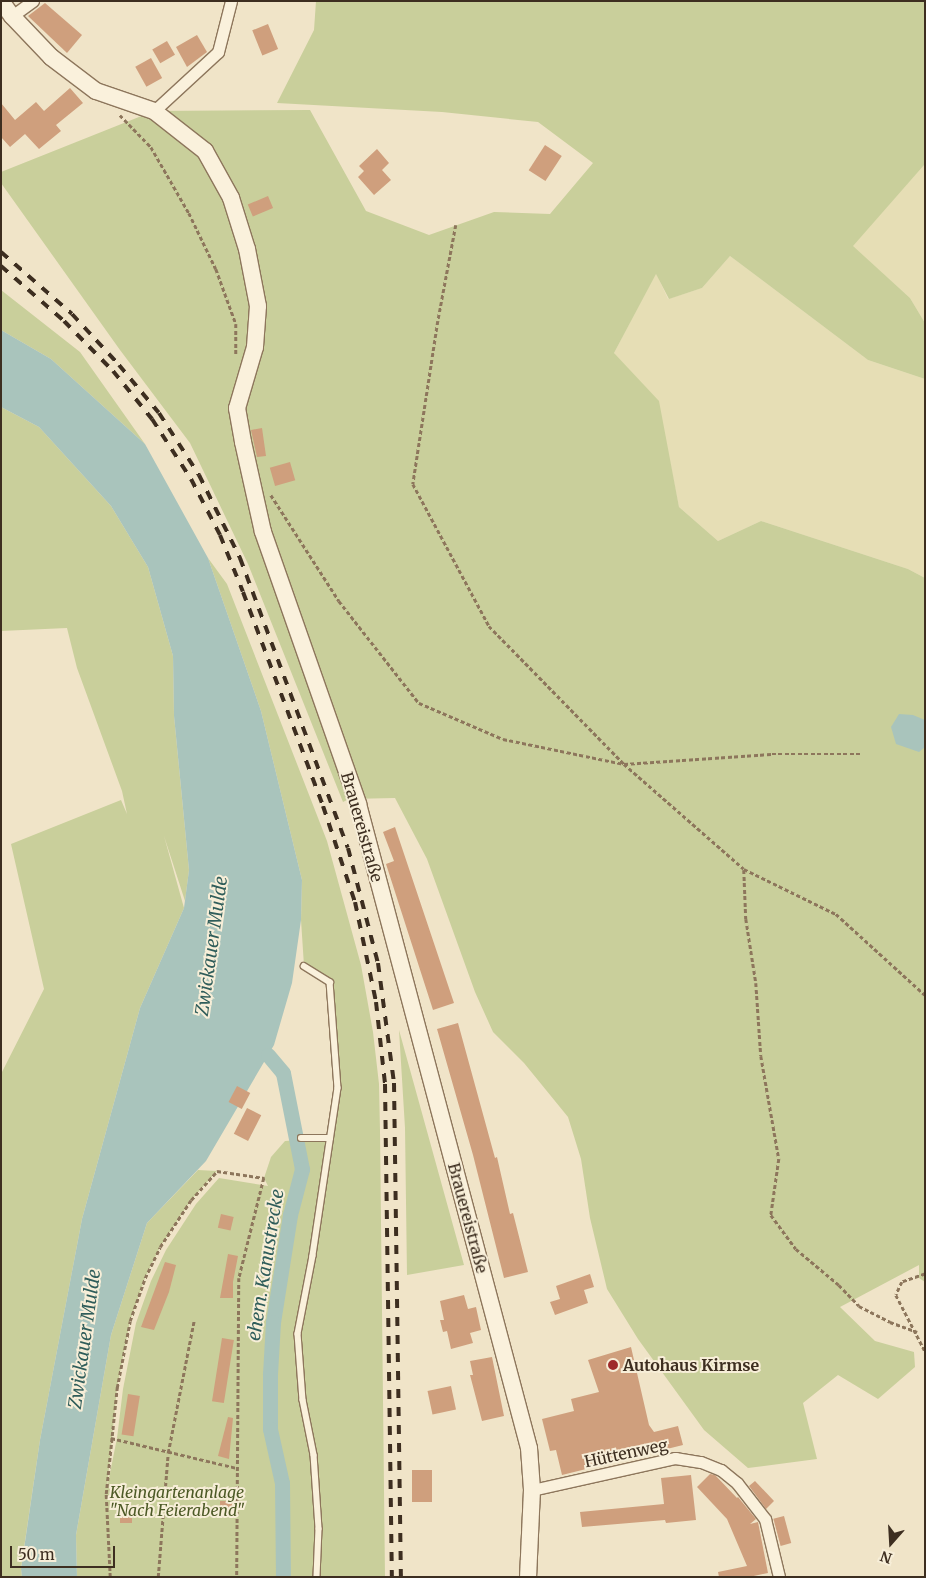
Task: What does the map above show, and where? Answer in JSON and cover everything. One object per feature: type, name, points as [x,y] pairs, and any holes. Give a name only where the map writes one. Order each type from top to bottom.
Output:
[{"type":"street","name":"Brauereistraße","points":[[1,1],[12,16],[51,57],[96,91],[154,111],[205,151],[231,198],[246,249],[258,306],[255,347],[237,408],[254,494],[263,532],[358,804],[529,1448],[532,1490],[528,1577]]},
{"type":"street","points":[[12,16],[33,1]]},
{"type":"street","points":[[154,111],[218,52],[228,4]]},
{"type":"street","name":"Hüttenweg","points":[[532,1490],[675,1458],[701,1462],[720,1470],[737,1483],[765,1519],[779,1577]]},
{"type":"lane","points":[[304,966],[330,982],[338,1088],[313,1256],[298,1334],[303,1400],[314,1455],[319,1529],[317,1577]]},
{"type":"lane","points":[[301,1138],[330,1138]]},
{"type":"path","points":[[117,112],[151,147],[189,213],[216,269],[236,324],[236,361]]},
{"type":"path","points":[[456,226],[438,321],[413,484],[489,626],[624,764],[744,869],[836,914],[925,995]]},
{"type":"path","points":[[254,494],[270,494],[338,601],[419,703],[503,739],[624,764],[772,754],[861,754]]},
{"type":"path","points":[[744,869],[746,918],[756,983],[761,1056],[779,1159],[771,1215],[796,1248],[839,1285],[859,1306],[890,1322],[917,1332]]},
{"type":"path","points":[[110,1577],[106,1494],[117,1388],[130,1321],[145,1278],[160,1247],[191,1200],[217,1171],[264,1178],[239,1278],[237,1577]]},
{"type":"path","points":[[925,1274],[902,1282],[896,1295],[917,1332],[925,1351]]},
{"type":"path","points":[[158,1577],[168,1453],[194,1321]]},
{"type":"path","points":[[111,1438],[237,1468]]},
{"type":"shaded area","points":[[925,164],[925,323],[910,298],[852,246]]},
{"type":"shaded area","points":[[730,256],[868,360],[925,379],[925,578],[908,569],[761,521],[718,541],[679,507],[670,462],[614,353],[656,273],[668,299],[702,288]]},
{"type":"green space","points":[[316,1],[924,1],[925,164],[853,246],[910,298],[925,323],[925,379],[868,360],[730,256],[702,288],[669,299],[656,274],[614,353],[659,401],[679,507],[718,541],[761,521],[908,569],[925,578],[925,1282],[919,1278],[919,1265],[840,1307],[875,1341],[914,1352],[915,1367],[878,1399],[838,1375],[803,1403],[817,1459],[748,1468],[704,1430],[638,1339],[607,1289],[590,1218],[581,1159],[568,1117],[524,1063],[493,1032],[475,992],[427,859],[395,798],[349,799],[343,802],[248,564],[190,443],[120,350],[1,183],[1,172],[154,111],[310,110],[366,211],[429,235],[494,212],[550,214],[593,163],[538,122],[442,112],[277,103],[314,30]]},
{"type":"green space","points":[[1,290],[80,352],[145,444],[51,359],[1,330]]},
{"type":"green space","points":[[1,407],[39,427],[111,506],[148,567],[173,656],[174,716],[189,870],[185,901],[164,836],[184,908],[140,1008],[82,1219],[40,1440],[21,1568],[22,1577],[1,1577],[1,1074],[44,989],[11,844],[121,800],[127,814],[122,791],[77,668],[67,628],[1,631]]},
{"type":"green space","name":"Kleingartenanlage \"Nach Feierabend\"","points":[[208,558],[227,584],[327,841],[361,965],[373,1032],[379,1084],[385,1577],[77,1577],[76,1535],[111,1335],[147,1223],[198,1170],[217,1171],[191,1200],[160,1247],[145,1278],[130,1321],[117,1388],[107,1488],[136,1323],[151,1281],[166,1250],[196,1204],[219,1178],[268,1186],[264,1178],[271,1157],[285,1141],[330,1138],[338,1088],[330,982],[304,966],[301,920],[302,880],[261,711]]},
{"type":"green space","points":[[399,1030],[464,1265],[407,1275],[405,1128]]},
{"type":"water","name":"Zwickauer Mulde","points":[[1,330],[51,359],[145,444],[208,558],[261,711],[302,880],[301,920],[292,983],[274,1045],[206,1161],[147,1223],[111,1335],[76,1535],[77,1577],[22,1577],[21,1569],[40,1440],[82,1219],[140,1008],[184,908],[189,870],[174,716],[173,656],[148,567],[111,506],[39,427],[1,407]]},
{"type":"water","points":[[899,714],[913,715],[925,720],[925,747],[919,752],[896,744],[891,727]]},
{"type":"building","points":[[45,3],[82,35],[67,53],[28,16]]},
{"type":"building","points":[[268,24],[278,49],[262,55],[252,30]]},
{"type":"building","points":[[197,35],[207,52],[187,67],[176,47]]},
{"type":"building","points":[[167,41],[175,55],[160,63],[152,50]]},
{"type":"building","points":[[151,58],[162,78],[146,87],[135,67]]},
{"type":"building","points":[[70,88],[83,103],[56,125],[61,131],[39,149],[25,134],[10,147],[1,137],[1,103],[15,120],[36,102],[44,111]]},
{"type":"building","points":[[545,145],[562,156],[545,181],[529,170]]},
{"type":"building","points":[[377,149],[389,163],[382,170],[391,180],[374,195],[358,177],[364,171],[359,166]]},
{"type":"building","points":[[268,196],[273,208],[253,217],[248,205]]},
{"type":"building","points":[[262,428],[266,456],[257,457],[251,430]]},
{"type":"building","points":[[290,462],[295,480],[275,486],[270,468]]},
{"type":"building","points":[[395,827],[454,1003],[433,1010],[386,864],[394,861],[383,832]]},
{"type":"building","points":[[458,1023],[495,1158],[497,1157],[510,1214],[513,1213],[528,1272],[504,1278],[473,1155],[437,1029]]},
{"type":"building","points":[[237,1086],[250,1093],[242,1109],[229,1102]]},
{"type":"building","points":[[247,1108],[261,1115],[248,1141],[234,1134]]},
{"type":"building","points":[[221,1214],[234,1217],[231,1231],[218,1228]]},
{"type":"building","points":[[228,1254],[238,1256],[233,1282],[233,1298],[220,1298]]},
{"type":"building","points":[[165,1262],[176,1265],[169,1292],[154,1330],[141,1327]]},
{"type":"building","points":[[590,1274],[594,1287],[584,1290],[588,1303],[555,1315],[550,1302],[560,1299],[556,1286]]},
{"type":"building","points":[[464,1295],[468,1309],[476,1307],[481,1330],[470,1333],[473,1343],[451,1349],[447,1331],[443,1332],[440,1320],[444,1320],[440,1301]]},
{"type":"building","points":[[222,1338],[234,1340],[224,1403],[212,1401]]},
{"type":"building","points":[[631,1347],[649,1425],[654,1432],[678,1426],[683,1445],[562,1475],[556,1450],[550,1451],[542,1419],[574,1411],[571,1399],[599,1392],[588,1360]]},
{"type":"building","points":[[492,1357],[504,1416],[482,1421],[470,1375],[473,1375],[470,1361]]},
{"type":"building","points":[[451,1386],[456,1409],[433,1414],[428,1391]]},
{"type":"building","points":[[128,1394],[140,1396],[133,1436],[122,1434]]},
{"type":"building","points":[[228,1417],[233,1418],[229,1459],[218,1456]]},
{"type":"building","points":[[412,1470],[432,1470],[432,1502],[412,1502]]},
{"type":"building","points":[[710,1474],[715,1475],[738,1497],[756,1519],[750,1524],[758,1522],[768,1573],[749,1577],[719,1577],[718,1572],[747,1566],[727,1519],[697,1487]]},
{"type":"building","points":[[691,1475],[696,1520],[666,1523],[665,1520],[582,1527],[580,1512],[664,1504],[661,1478]]},
{"type":"building","points":[[755,1481],[774,1501],[766,1509],[749,1486]]},
{"type":"building","points":[[220,1501],[233,1501],[233,1514],[220,1514]]},
{"type":"building","points":[[120,1511],[132,1511],[132,1523],[120,1523]]},
{"type":"building","points":[[784,1516],[791,1543],[781,1546],[773,1519]]},
{"type":"waterway","name":"ehem. Kanustrecke","points":[[268,1055],[283,1073],[302,1169],[290,1215],[273,1322],[270,1374],[270,1429],[282,1483],[283,1577]]},
{"type":"railway","points":[[1,252],[72,314],[119,365],[159,413],[199,475],[240,558],[348,848],[378,963],[394,1083],[401,1577]]},
{"type":"railway","points":[[1,266],[64,321],[113,371],[152,419],[191,479],[220,535],[243,592],[323,806],[355,902],[376,1002],[385,1084],[392,1577]]},
{"type":"place","name":"Autohaus Kirmse","points":[[613,1365]]}]
